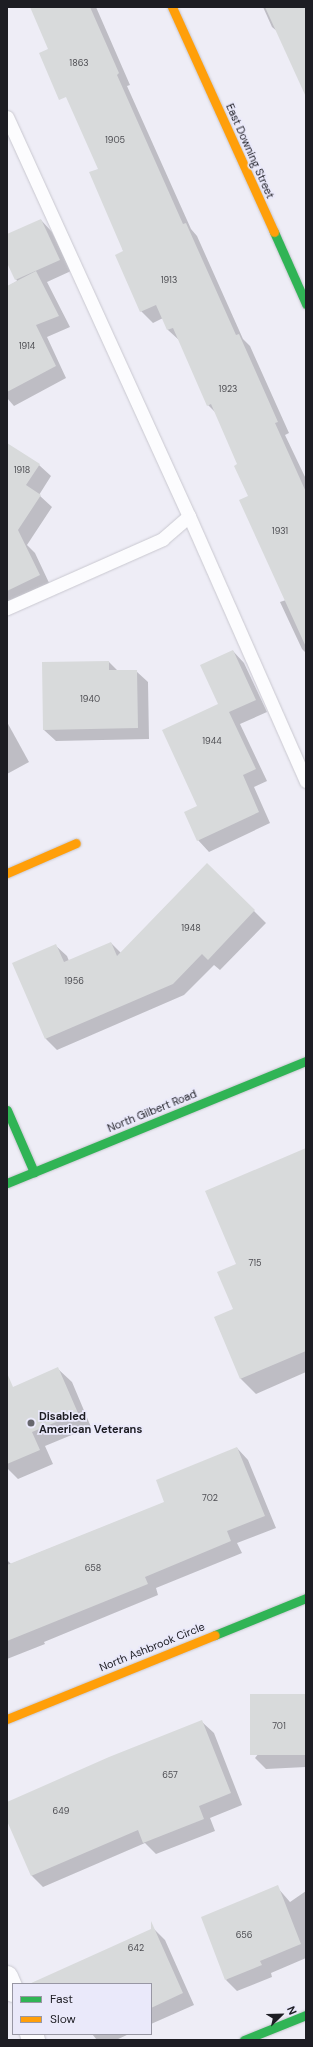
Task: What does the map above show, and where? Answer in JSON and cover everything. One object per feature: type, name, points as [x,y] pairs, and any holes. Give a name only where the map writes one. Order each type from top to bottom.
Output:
[{"type":"street","name":"East Downing Street","points":[[172,7],[306,304]]},
{"type":"street","points":[[7,873],[76,843]]},
{"type":"street","name":"North Gilbert Road","points":[[7,1183],[306,1061]]},
{"type":"street","points":[[7,1110],[34,1172]]},
{"type":"street","name":"North Ashbrook Circle","points":[[7,1719],[306,1598]]},
{"type":"street","points":[[7,1977],[12,1989]]},
{"type":"street","points":[[244,2040],[306,2015]]},
{"type":"lane","points":[[7,117],[189,516],[306,780]]},
{"type":"lane","points":[[7,608],[163,539],[189,516]]},
{"type":"building","points":[[30,7],[90,7],[119,73],[117,75],[183,224],[186,223],[236,335],[239,334],[278,422],[275,423],[306,492],[306,647],[239,500],[248,496],[234,466],[237,464],[211,404],[207,406],[173,328],[167,330],[156,305],[140,312],[115,255],[123,251],[89,172],[98,169],[66,97],[59,100],[39,53],[48,49]]},
{"type":"building","points":[[265,7],[306,7],[306,97]]},
{"type":"building","points":[[41,219],[60,260],[15,280],[7,263],[7,234]]},
{"type":"building","points":[[36,271],[59,316],[36,325],[56,366],[7,392],[7,286]]},
{"type":"building","points":[[7,443],[40,464],[26,485],[41,495],[18,530],[40,575],[7,591]]},
{"type":"building","points":[[233,650],[256,700],[229,712],[256,769],[243,775],[259,812],[197,841],[184,812],[197,806],[162,730],[218,704],[200,665]]},
{"type":"building","points":[[109,661],[109,670],[137,670],[138,728],[43,730],[42,662]]},
{"type":"building","points":[[207,863],[255,910],[208,960],[202,954],[173,984],[45,1039],[12,963],[56,944],[64,962],[111,942],[117,956]]},
{"type":"building","points":[[306,1148],[306,1351],[240,1379],[214,1317],[233,1309],[217,1272],[236,1264],[205,1191]]},
{"type":"building","name":"Disabled American Veterans","points":[[58,1367],[78,1413],[32,1432],[40,1450],[7,1464],[7,1373],[13,1387]]},
{"type":"building","points":[[237,1447],[265,1516],[227,1531],[231,1541],[145,1577],[148,1584],[7,1641],[7,1565],[164,1502],[156,1480]]},
{"type":"building","points":[[250,1694],[306,1694],[306,1755],[250,1755]]},
{"type":"building","points":[[202,1720],[231,1793],[199,1806],[204,1819],[143,1843],[138,1830],[31,1876],[7,1821],[7,1802],[109,1757]]},
{"type":"building","points":[[278,1885],[301,1944],[260,1961],[262,1965],[225,1980],[201,1917]]},
{"type":"building","points":[[151,1921],[183,1993],[152,2008],[152,1983],[31,1983],[151,1929]]},
{"type":"traffic: fast","points":[[274,232],[306,304]]},
{"type":"traffic: fast","points":[[7,1183],[306,1061]]},
{"type":"traffic: fast","points":[[7,1110],[34,1172]]},
{"type":"traffic: fast","points":[[215,1635],[306,1598]]},
{"type":"traffic: fast","points":[[244,2040],[306,2015]]},
{"type":"traffic: slow","points":[[172,7],[274,232]]},
{"type":"traffic: slow","points":[[7,873],[76,843]]},
{"type":"traffic: slow","points":[[7,1719],[215,1635]]},
{"type":"place","name":"Disabled American Veterans","points":[[31,1423]]}]
